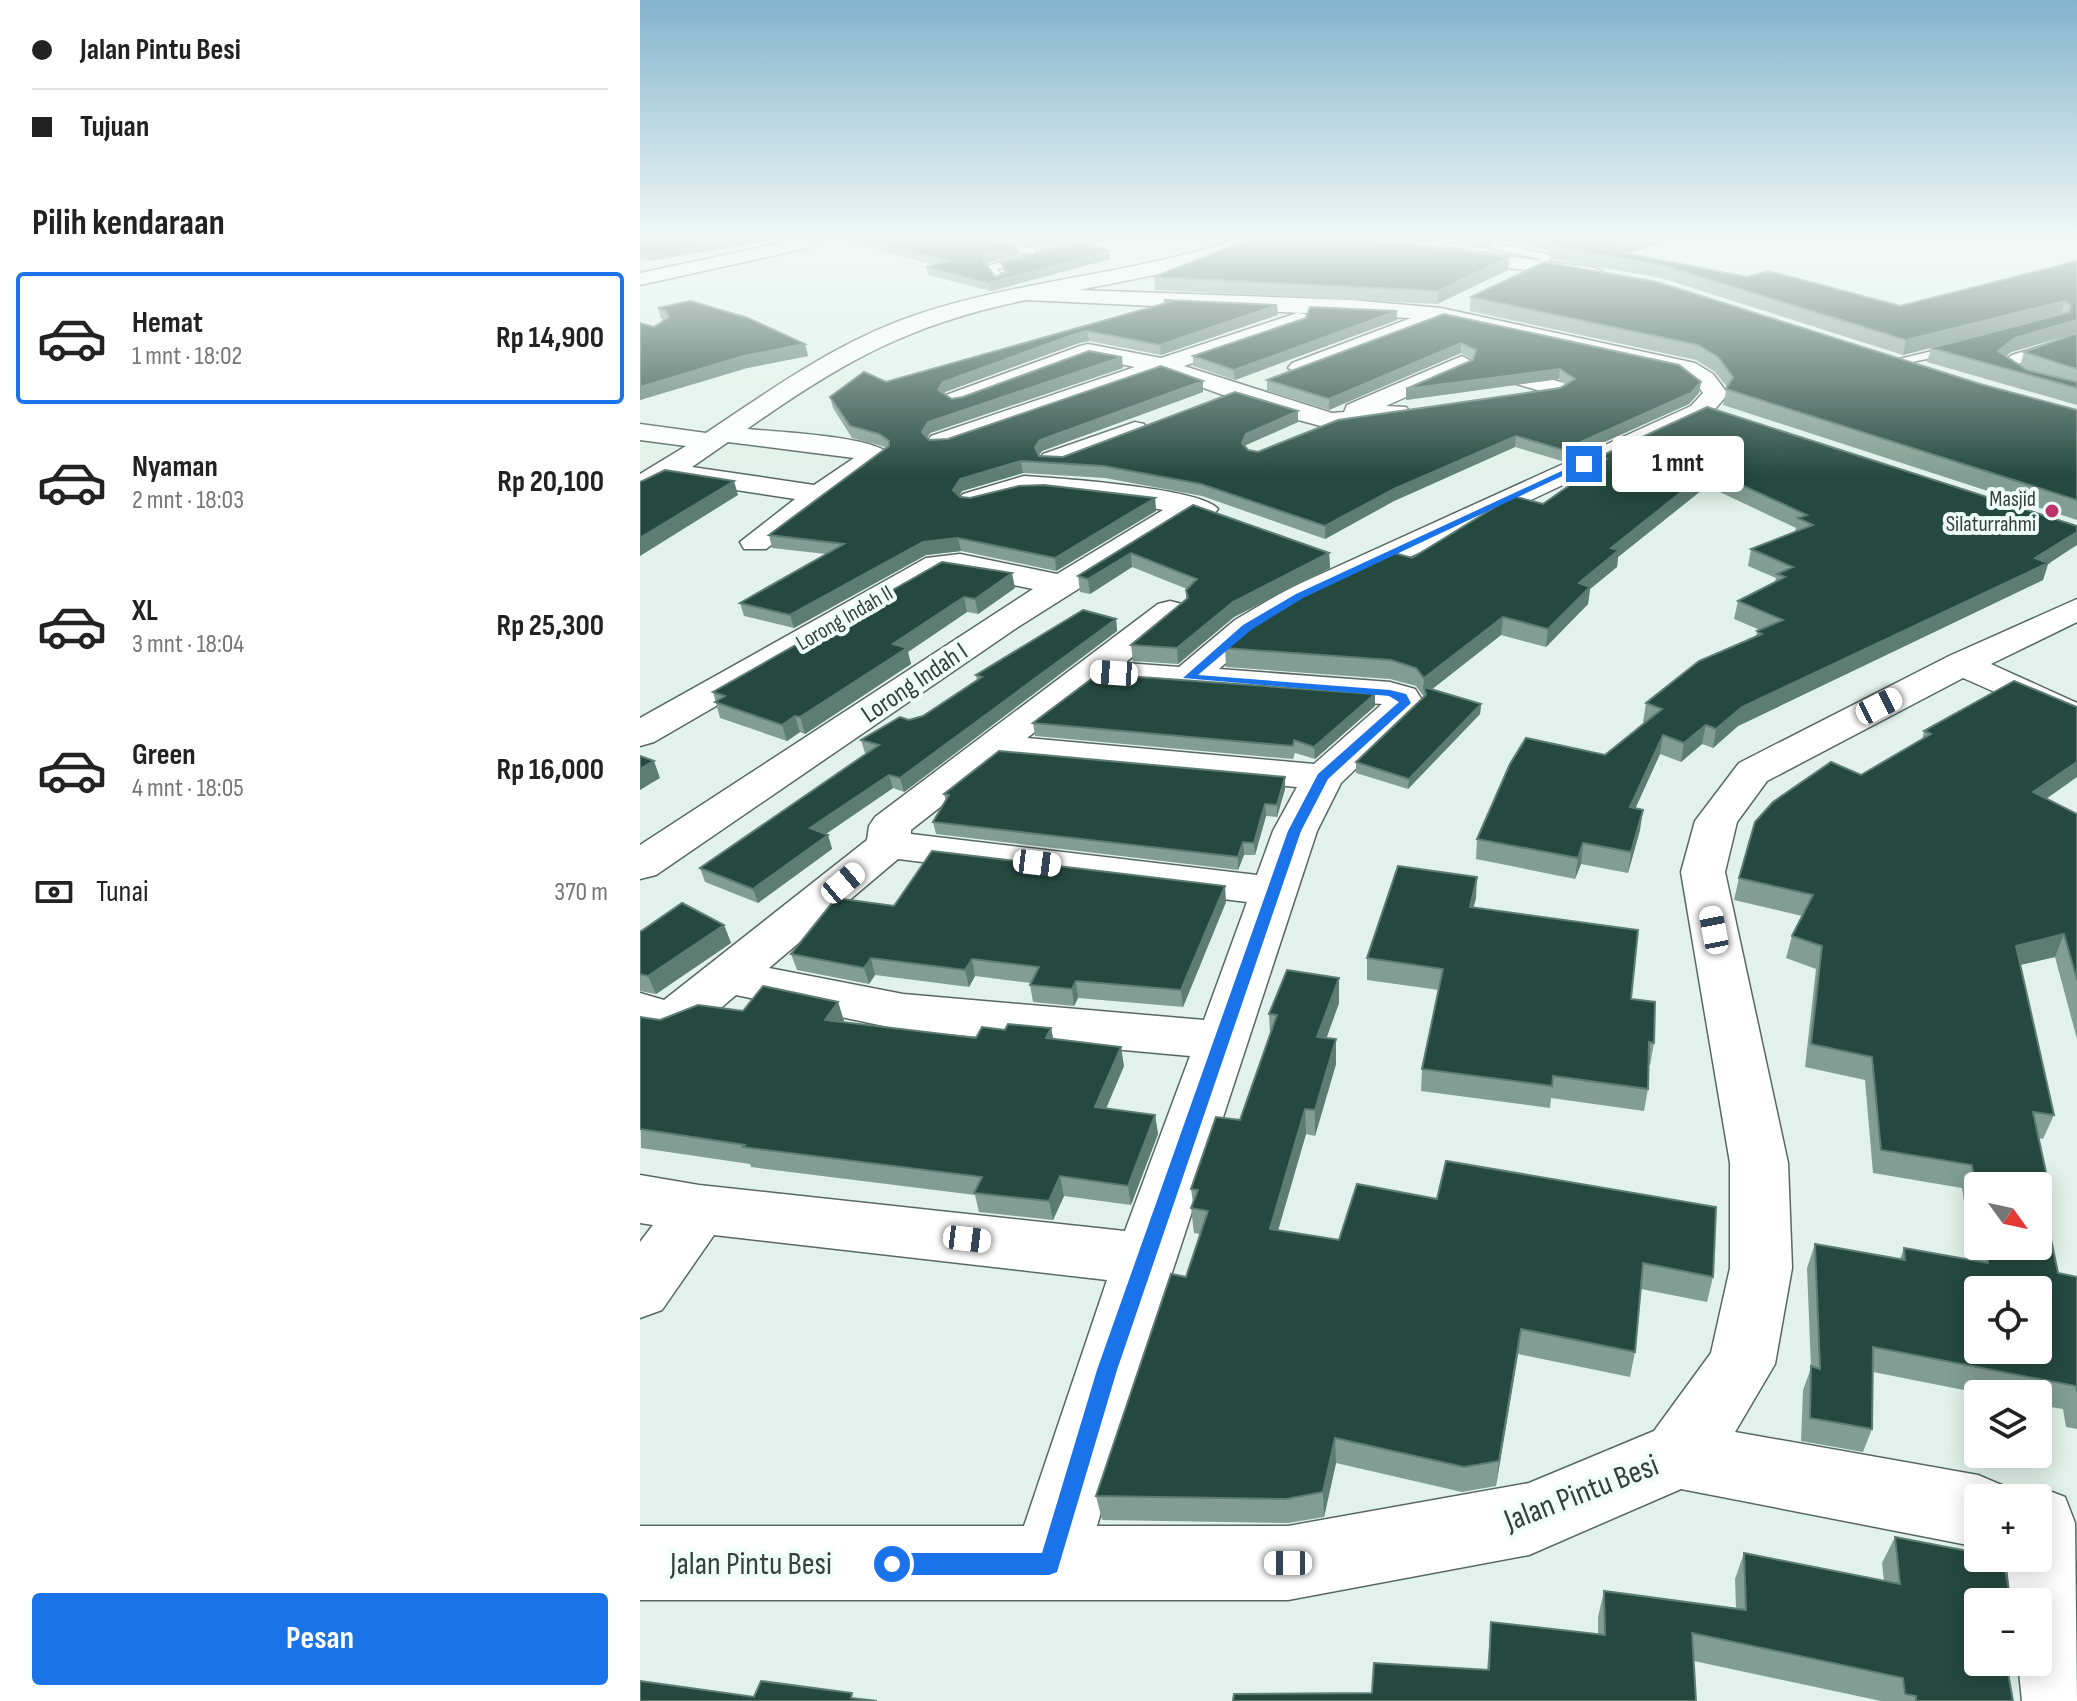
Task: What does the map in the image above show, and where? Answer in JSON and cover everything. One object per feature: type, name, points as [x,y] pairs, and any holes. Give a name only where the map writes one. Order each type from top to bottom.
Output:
[{"type":"main road","points":[[640,486],[667,472],[876,337],[930,317]]},
{"type":"main road","points":[[1195,408],[1432,317]]},
{"type":"main road","points":[[1188,678],[1222,647],[1275,610],[1702,409],[1716,394],[1705,379],[1687,368],[1456,317]]},
{"type":"main road","points":[[940,442],[1297,319]]},
{"type":"main road","points":[[1176,335],[1221,345]]},
{"type":"main road","points":[[1375,340],[1559,389],[1506,398]]},
{"type":"main road","points":[[1009,417],[955,400],[1088,351],[1160,365],[1237,393],[1332,421],[1427,409]]},
{"type":"main road","points":[[1885,359],[1932,375]]},
{"type":"main road","points":[[1288,440],[1462,363]]},
{"type":"main road","points":[[1702,409],[1732,419]]},
{"type":"main road","points":[[1053,460],[1152,424]]},
{"type":"main road","points":[[640,432],[859,450],[876,455],[755,542]]},
{"type":"main road","points":[[667,472],[808,492],[817,496]]},
{"type":"main road","points":[[973,500],[1024,485],[1105,490],[1191,505],[1233,520]]},
{"type":"main road","name":"Lorong Indah I","points":[[640,865],[1063,585],[1191,505]]},
{"type":"main road","points":[[1329,554],[1368,567]]},
{"type":"main road","name":"Lorong Indah II","points":[[640,734],[937,565],[960,564],[1063,585]]},
{"type":"main road","name":"Jalan Pintu Besi","points":[[640,1563],[1288,1563],[1529,1519],[1679,1455],[1742,1364],[1761,1268],[1759,1163],[1703,872],[1716,821],[1753,772],[1962,664],[2077,609]]},
{"type":"main road","points":[[889,845],[890,826],[1170,611]]},
{"type":"main road","points":[[1962,664],[2077,717]]},
{"type":"main road","points":[[1049,1564],[1107,1370],[1295,831],[1323,777],[1405,703],[1402,697],[1090,671]]},
{"type":"main road","points":[[990,747],[1323,777]]},
{"type":"main road","points":[[640,1011],[662,1021],[673,1019],[729,977],[889,845],[1274,891]]},
{"type":"main road","points":[[729,977],[903,1012],[1224,1040]]},
{"type":"main road","points":[[640,1199],[699,1209],[1146,1259]]},
{"type":"main road","points":[[640,1291],[699,1209]]},
{"type":"main road","points":[[1679,1455],[1964,1507]]},
{"type":"main road","points":[[2041,1572],[2062,1701]]},
{"type":"lane","points":[[2077,339],[2016,358],[2003,366],[2021,382],[2077,393]]},
{"type":"lane","points":[[1885,359],[1973,345]]},
{"type":"building","points":[[668,317],[746,317],[805,344],[744,356],[640,387],[640,323],[654,327]]},
{"type":"building","points":[[1115,317],[1241,317],[1160,345],[1087,331],[1078,333],[943,382],[938,390],[952,399],[963,397],[1089,351],[1122,357],[928,422],[922,432],[929,440],[948,439],[1161,366],[1203,381],[1040,440],[1035,447],[1039,456],[1063,457],[1235,392],[1298,411],[1246,434],[1242,443],[1248,450],[1258,452],[1338,420],[1560,388],[1575,379],[1560,369],[1406,389],[1473,360],[1476,350],[1461,343],[1329,399],[1267,380],[1435,317],[1460,317],[1679,365],[1701,382],[1691,393],[1563,450],[1516,436],[1394,489],[1325,526],[1201,484],[1104,466],[1021,461],[960,479],[953,490],[960,497],[970,498],[1019,486],[1044,485],[1155,498],[1055,558],[958,538],[923,542],[790,615],[740,603],[844,544],[769,535],[889,446],[889,441],[879,434],[850,426],[830,397],[864,372],[886,382]]},
{"type":"building","points":[[1379,317],[1234,370],[1193,356],[1306,318]]},
{"type":"building","points":[[1567,317],[1769,317],[1980,384],[2077,410],[2077,500],[1726,389],[1733,377],[1718,357],[1698,345]]},
{"type":"building","points":[[1832,317],[1998,317],[1906,340]]},
{"type":"building","points":[[2048,317],[2077,317],[2077,320],[2015,338],[1998,351],[2027,370],[2077,382],[2077,388],[1931,348]]},
{"type":"building","points":[[2077,333],[2077,369],[2024,352]]},
{"type":"building","points":[[1707,407],[2077,526],[2077,532],[2035,558],[2048,563],[1742,707],[1716,729],[1706,725],[1684,743],[1663,735],[1630,807],[1643,810],[1631,852],[1583,843],[1578,858],[1477,839],[1510,764],[1526,738],[1605,755],[1662,709],[1646,703],[1699,661],[1762,634],[1757,631],[1783,620],[1738,601],[1785,577],[1777,574],[1793,567],[1751,549],[1813,525],[1798,518],[1807,515],[1709,470],[1611,548],[1619,550],[1579,583],[1590,587],[1548,629],[1503,617],[1424,678],[1416,668],[1391,660],[1225,648],[1260,618],[1313,588],[1391,552],[1412,558],[1513,496],[1543,504],[1607,459],[1599,457]]},
{"type":"building","points":[[665,470],[734,481],[640,538],[640,482]]},
{"type":"building","points":[[1193,505],[1329,553],[1233,602],[1177,648],[1131,645],[1188,598],[1186,590],[1197,579],[1131,553],[1088,579],[1078,576]]},
{"type":"building","points":[[942,562],[1012,573],[975,599],[964,597],[893,644],[907,648],[800,717],[795,716],[782,725],[715,702],[725,696],[713,692]]},
{"type":"building","points":[[1083,610],[1116,619],[900,778],[889,775],[810,828],[828,835],[753,889],[700,868],[879,745],[861,740],[900,717],[909,720],[923,716],[982,677],[976,675]]},
{"type":"building","points":[[1098,674],[1375,694],[1314,747],[1294,740],[1293,746],[1033,723]]},
{"type":"building","points":[[2014,681],[2077,707],[2077,762],[2033,792],[2077,814],[2077,980],[2064,934],[2016,946],[2054,1115],[2033,1112],[2046,1172],[1973,1172],[1972,1165],[1881,1150],[1872,1057],[1811,1044],[1822,946],[1792,936],[1813,895],[1739,878],[1755,822],[1773,802],[1831,762],[1861,775],[1931,734],[1924,731]]},
{"type":"building","points":[[1424,687],[1481,704],[1409,779],[1356,762],[1426,695]]},
{"type":"building","points":[[999,751],[1285,777],[1277,805],[1265,804],[1254,843],[1243,842],[1238,857],[933,822],[949,795],[944,794]]},
{"type":"building","points":[[640,756],[654,761],[640,769]]},
{"type":"building","points":[[932,851],[1225,886],[1181,990],[1076,981],[1072,989],[1030,985],[1039,967],[972,959],[965,970],[871,958],[864,968],[791,954],[836,898],[894,906]]},
{"type":"building","points":[[1398,866],[1477,877],[1470,907],[1638,930],[1631,999],[1655,1002],[1654,1043],[1649,1042],[1648,1089],[1553,1076],[1552,1086],[1422,1069],[1443,969],[1367,958]]},
{"type":"building","points":[[682,903],[724,925],[648,976],[640,974],[640,932]]},
{"type":"building","points":[[1287,970],[1339,978],[1317,1037],[1336,1039],[1315,1110],[1305,1109],[1270,1229],[1339,1240],[1357,1184],[1437,1199],[1446,1161],[1716,1207],[1713,1277],[1643,1263],[1635,1352],[1521,1329],[1499,1461],[1464,1467],[1335,1438],[1323,1492],[1286,1499],[1096,1496],[1171,1274],[1186,1277],[1208,1211],[1191,1208],[1198,1190],[1191,1189],[1216,1117],[1240,1120],[1277,1015],[1269,1014]]},
{"type":"building","points":[[763,986],[838,1002],[825,1020],[976,1038],[982,1027],[1005,1030],[1008,1024],[1051,1028],[1046,1038],[1121,1047],[1095,1107],[1155,1115],[1128,1186],[1060,1176],[1049,1201],[974,1193],[982,1177],[743,1147],[745,1145],[640,1129],[640,1017],[660,1020],[698,1005],[743,1011]]},
{"type":"building","points":[[1815,1244],[1905,1260],[1904,1248],[1988,1263],[1987,1260],[2052,1260],[2052,1244],[2058,1273],[2077,1277],[2077,1392],[2076,1386],[2052,1380],[2045,1380],[1873,1347],[1872,1429],[1810,1418],[1811,1366],[1820,1369]]},
{"type":"building","points":[[1895,1537],[1964,1550],[1964,1572],[2006,1572],[2008,1588],[1964,1588],[1964,1676],[2009,1676],[2013,1701],[1916,1701],[1916,1696],[1905,1694],[1903,1678],[1692,1633],[1696,1701],[1233,1701],[1234,1694],[1372,1693],[1374,1663],[1489,1670],[1491,1622],[1605,1635],[1604,1591],[1746,1610],[1744,1553],[1900,1584]]},
{"type":"building","points":[[640,1681],[754,1697],[761,1681],[852,1693],[851,1698],[877,1701],[640,1701]]},
{"type":"place","name":"Masjid Silaturrahmi","points":[[2052,511]]},
{"type":"route","points":[[892,1564],[1049,1564],[1107,1370],[1295,831],[1323,777],[1405,703],[1402,697],[1390,693],[1188,678],[1247,627],[1300,596],[1584,464]]}]
